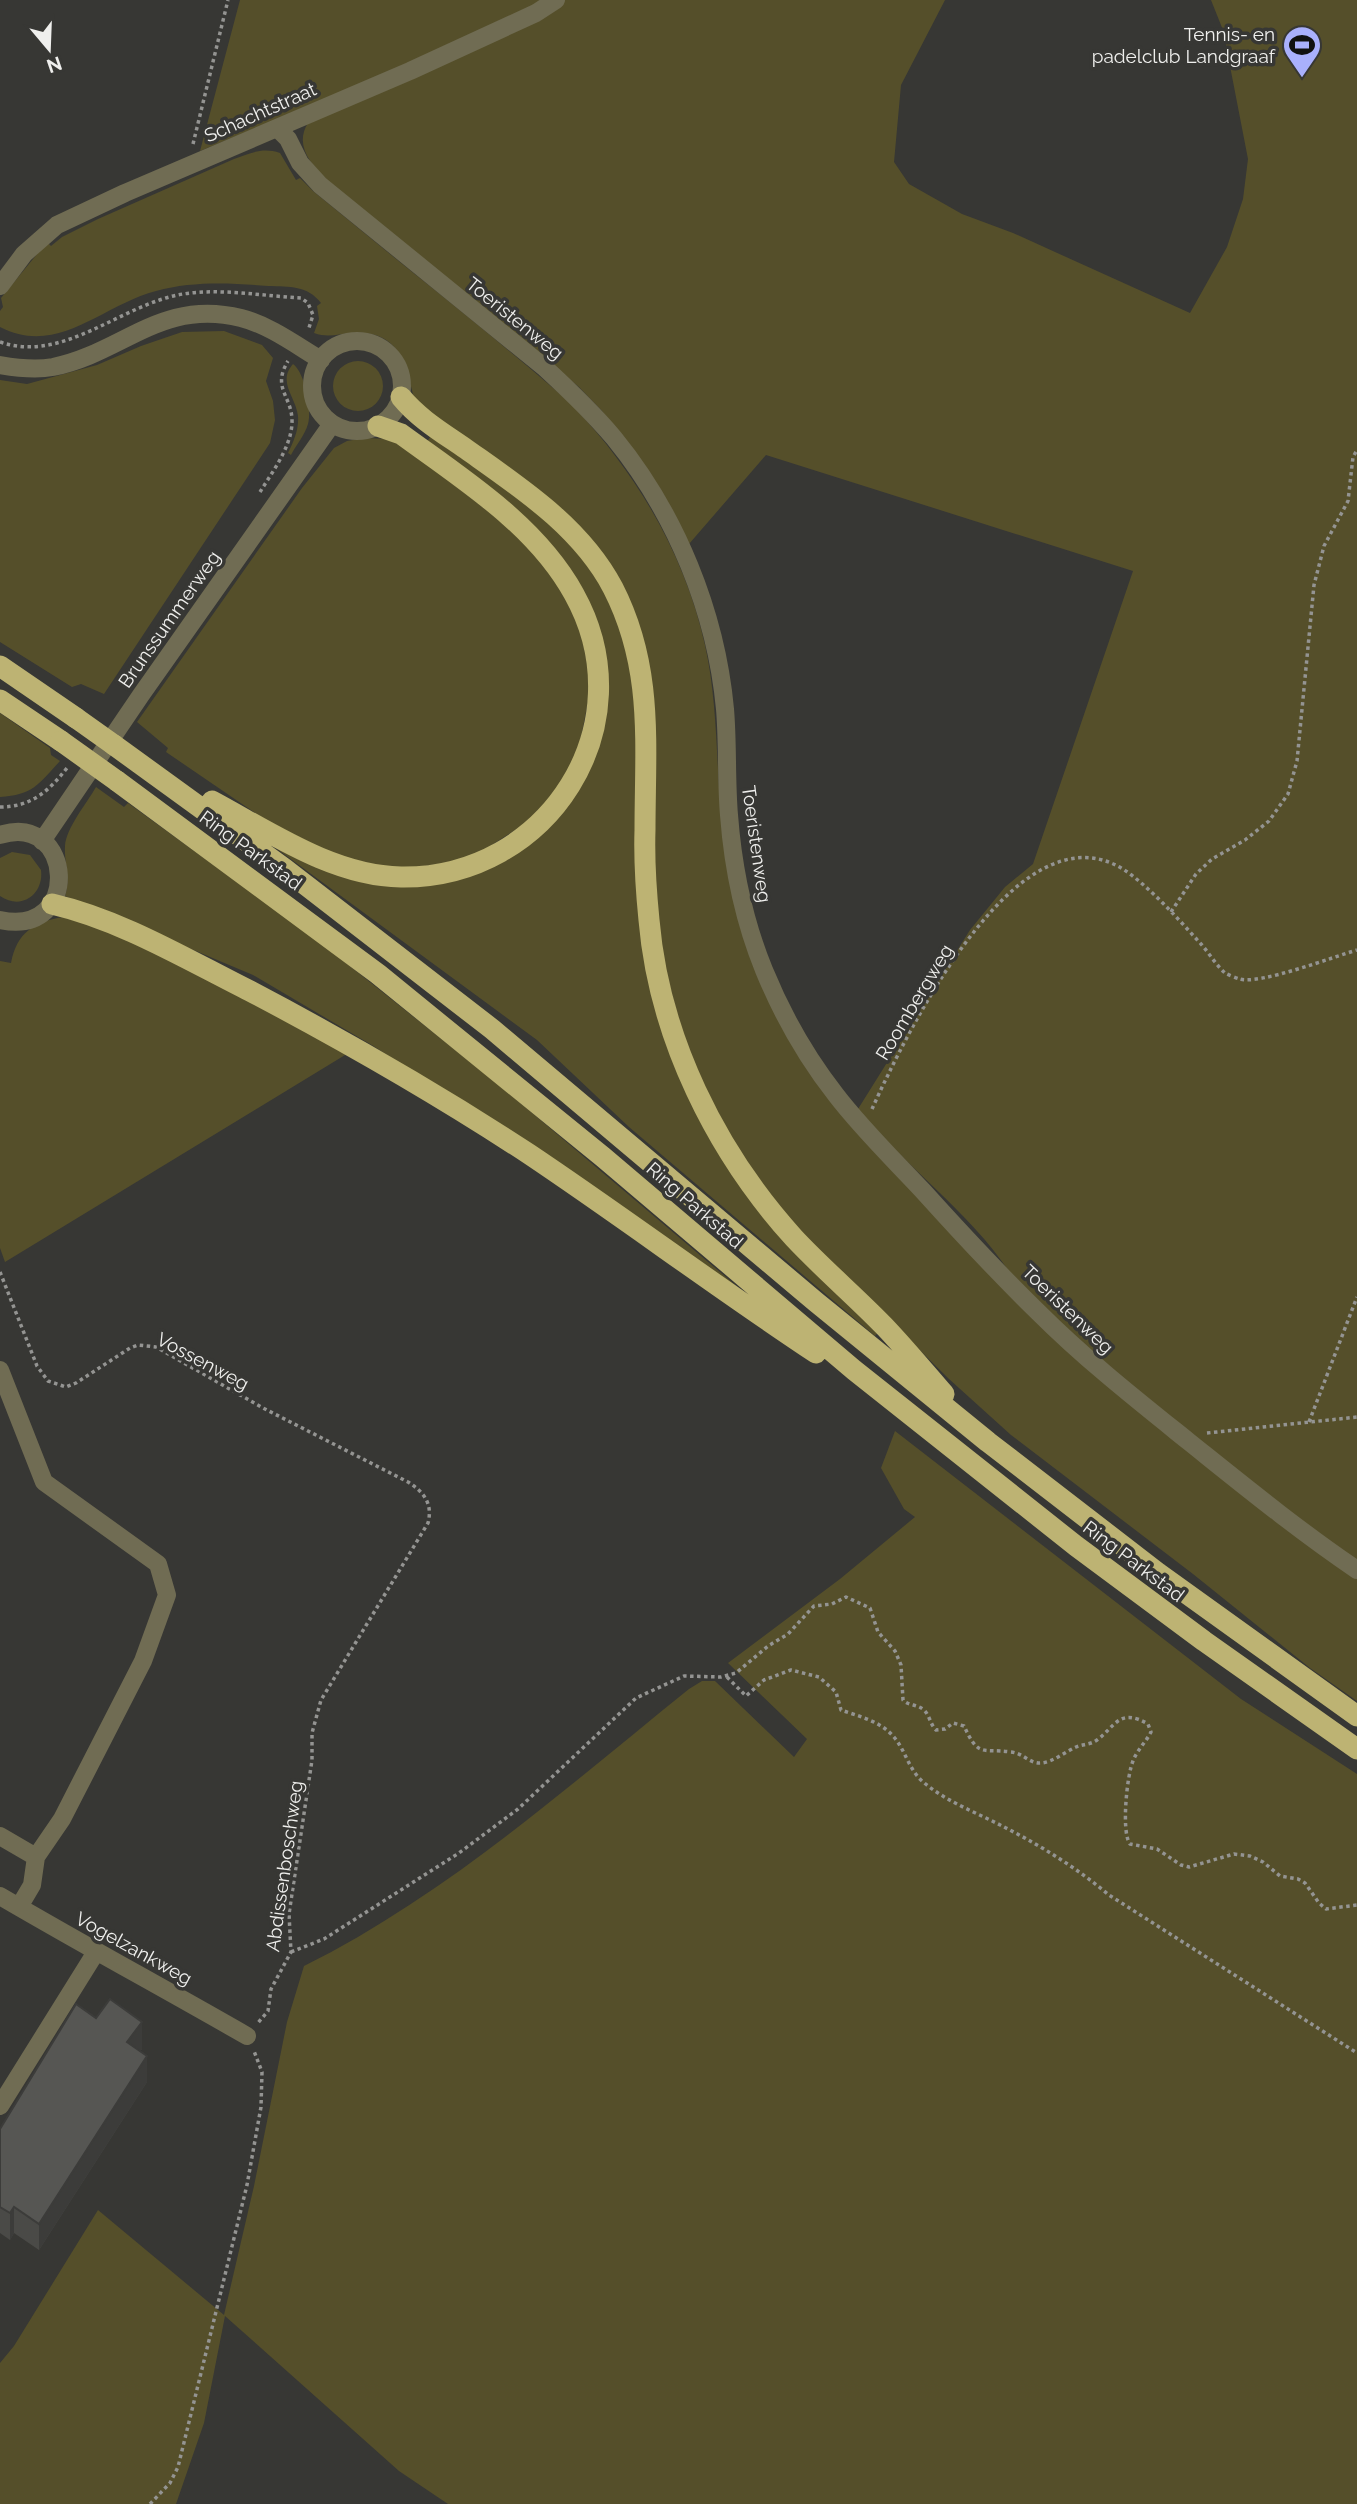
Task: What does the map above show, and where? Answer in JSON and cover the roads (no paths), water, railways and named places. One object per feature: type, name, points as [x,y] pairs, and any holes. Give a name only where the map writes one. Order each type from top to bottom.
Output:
[{"type":"highway","points":[[401,397],[418,416],[519,486],[559,519],[596,561],[612,586],[625,614],[641,668],[646,720],[645,833],[649,924],[661,988],[683,1058],[716,1130],[756,1191],[794,1237],[885,1327],[988,1442]]},
{"type":"highway","points":[[133,759],[313,854],[366,873],[400,877],[456,872],[494,857],[531,832],[561,800],[572,783],[589,744],[597,694],[597,667],[593,643],[575,596],[550,558],[526,530],[401,434],[378,426]]},
{"type":"highway","name":"Ring Parkstad","points":[[0,666],[285,869],[492,1029],[816,1302],[988,1442],[1180,1589],[1357,1716]]},
{"type":"highway","name":"Ring Parkstad","points":[[0,699],[117,781],[378,974],[603,1157],[914,1418],[1193,1633],[1357,1749]]},
{"type":"highway","points":[[52,904],[97,917],[206,969],[295,1015],[458,1109],[528,1154],[735,1300],[914,1418]]},
{"type":"street","name":"Schachtstraat","points":[[0,286],[24,254],[57,225],[536,13],[556,0]]},
{"type":"street","name":"Toeristenweg","points":[[277,128],[288,139],[300,163],[320,185],[545,368],[574,395],[616,440],[654,495],[683,551],[708,623],[724,707],[732,841],[738,882],[754,940],[764,970],[807,1054],[837,1097],[1039,1314],[1114,1381],[1269,1506],[1357,1570]]},
{"type":"street","points":[[0,365],[38,369],[55,366],[97,351],[146,327],[173,317],[192,314],[244,318],[281,335],[321,360]]},
{"type":"street","points":[[361,341],[372,344],[391,356],[397,366],[401,376],[401,397],[396,410],[378,426],[360,431],[350,430],[332,424],[317,406],[313,394],[315,371],[321,360],[338,345],[361,341]]},
{"type":"street","name":"Brunssummerweg","points":[[42,841],[149,683],[332,424]]},
{"type":"street","points":[[0,835],[24,833],[42,841],[50,848],[60,868],[59,889],[52,904],[40,915],[20,922],[0,920]]},
{"type":"street","points":[[0,1370],[44,1482],[158,1564],[167,1595],[136,1673],[62,1819],[36,1857],[32,1885],[19,1907]]},
{"type":"street","points":[[0,1836],[36,1857]]},
{"type":"street","name":"Vogelzankweg","points":[[0,1896],[247,2036]]},
{"type":"street","points":[[0,2106],[96,1952]]},
{"type":"place","name":"Tennis- en padelclub Landgraaf","points":[[1302,79]]}]
